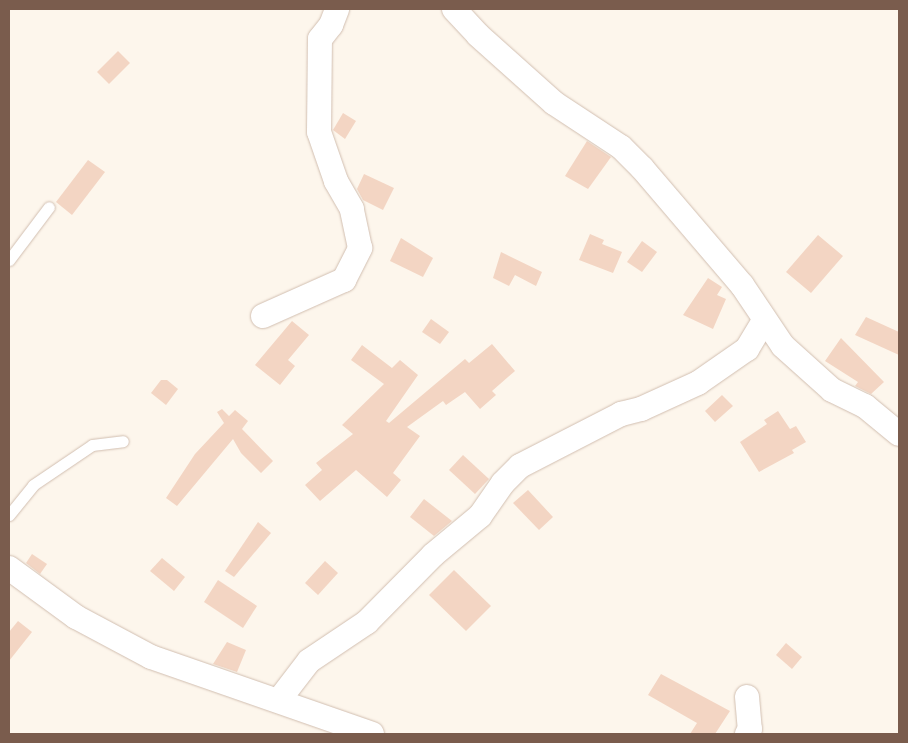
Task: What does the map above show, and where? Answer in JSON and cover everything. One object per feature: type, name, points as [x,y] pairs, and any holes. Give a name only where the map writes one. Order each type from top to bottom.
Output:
[{"type":"street","points":[[263,316],[344,280],[360,248],[352,209],[336,181],[318,132],[320,39],[331,25],[337,9]]},
{"type":"street","points":[[454,9],[478,35],[554,104],[620,146],[725,264],[783,346],[832,390],[865,406],[899,434]]},
{"type":"street","points":[[279,700],[309,661],[367,622],[433,555],[480,516],[520,466],[621,414],[641,409],[698,383],[747,349],[764,320]]},
{"type":"street","points":[[9,568],[76,617],[117,641],[169,664],[279,700],[372,734]]},
{"type":"street","points":[[747,696],[750,729],[747,734]]},
{"type":"lane","points":[[9,260],[49,207]]},
{"type":"lane","points":[[9,515],[33,485],[92,445],[123,441]]},
{"type":"building","points":[[118,51],[130,63],[109,84],[97,72]]},
{"type":"building","points":[[343,113],[356,121],[345,139],[333,130]]},
{"type":"building","points":[[587,141],[611,157],[588,189],[565,176]]},
{"type":"building","points":[[88,160],[105,172],[72,215],[56,202]]},
{"type":"building","points":[[364,174],[394,188],[383,210],[363,200],[357,189]]},
{"type":"building","points":[[590,234],[604,240],[602,244],[622,252],[613,273],[579,260]]},
{"type":"building","points":[[818,235],[843,256],[811,293],[786,272]]},
{"type":"building","points":[[401,238],[433,258],[423,277],[390,261]]},
{"type":"building","points":[[642,241],[657,252],[642,272],[627,262]]},
{"type":"building","points":[[501,252],[542,272],[536,286],[515,275],[509,286],[493,278]]},
{"type":"building","points":[[708,278],[722,287],[717,295],[726,299],[713,329],[683,315]]},
{"type":"building","points":[[866,317],[899,332],[899,355],[855,335]]},
{"type":"building","points":[[431,319],[449,332],[440,344],[422,332]]},
{"type":"building","points":[[292,321],[309,335],[288,360],[295,366],[280,385],[255,365]]},
{"type":"building","points":[[841,338],[884,382],[871,394],[855,386],[858,382],[825,361]]},
{"type":"building","points":[[492,344],[515,371],[492,391],[496,395],[480,409],[465,392],[446,405],[443,401],[407,427],[420,436],[393,473],[401,480],[387,497],[356,470],[320,501],[305,485],[322,470],[316,463],[353,434],[342,425],[384,384],[351,360],[362,345],[392,368],[400,360],[418,375],[386,421],[389,423],[465,359],[469,363]]},
{"type":"building","points":[[161,380],[167,380],[178,389],[166,405],[151,393]]},
{"type":"building","points":[[722,395],[733,406],[715,422],[705,411]]},
{"type":"building","points":[[222,409],[229,416],[235,410],[248,421],[242,429],[273,461],[261,473],[241,453],[233,439],[177,506],[166,498],[195,454],[224,423],[217,412]]},
{"type":"building","points":[[778,411],[790,429],[796,426],[806,442],[792,450],[794,453],[759,472],[740,442],[767,424],[764,420]]},
{"type":"building","points":[[463,455],[489,479],[475,494],[449,470]]},
{"type":"building","points":[[528,490],[553,517],[539,530],[513,503]]},
{"type":"building","points":[[424,499],[452,521],[434,536],[410,517]]},
{"type":"building","points":[[258,522],[271,533],[234,577],[225,571]]},
{"type":"building","points":[[32,554],[47,564],[40,574],[26,563]]},
{"type":"building","points":[[162,558],[185,577],[174,591],[150,571]]},
{"type":"building","points":[[325,561],[338,573],[318,595],[305,583]]},
{"type":"building","points":[[454,570],[491,606],[466,631],[429,595]]},
{"type":"building","points":[[218,580],[257,606],[243,628],[204,602]]},
{"type":"building","points":[[18,621],[32,632],[9,661],[9,632]]},
{"type":"building","points":[[227,642],[246,650],[237,672],[213,664]]},
{"type":"building","points":[[786,643],[802,657],[792,669],[776,655]]},
{"type":"building","points":[[661,674],[730,711],[715,734],[690,734],[697,723],[648,695]]}]
